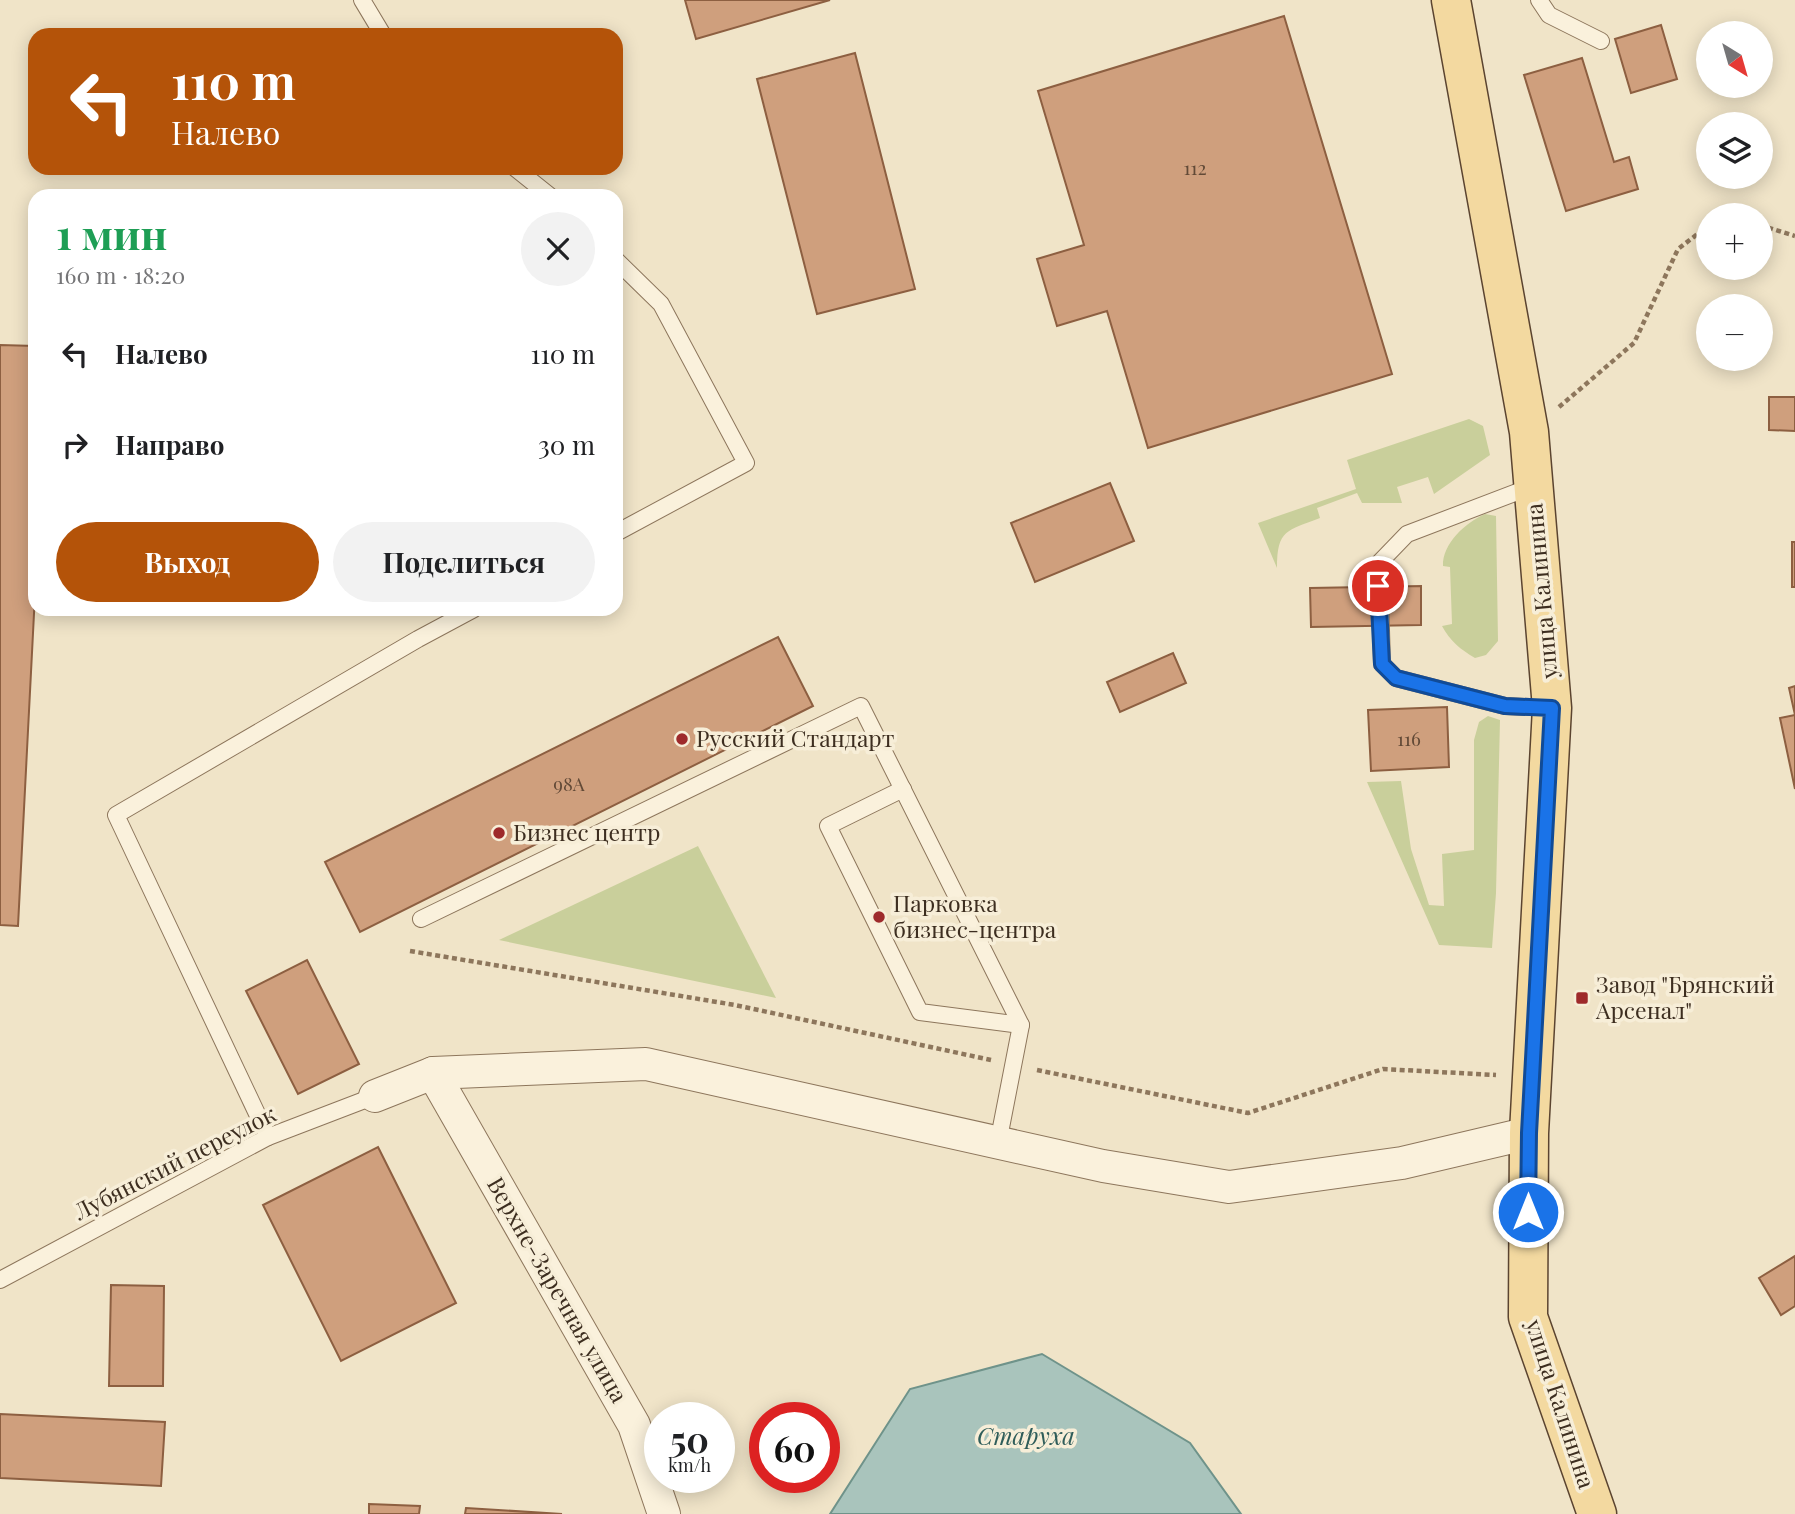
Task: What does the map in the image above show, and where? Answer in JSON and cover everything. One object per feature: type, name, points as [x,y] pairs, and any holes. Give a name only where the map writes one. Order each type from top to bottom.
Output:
[{"type":"main road","name":"улица Калинина","points":[[1451,0],[1529,432],[1552,708],[1529,1133],[1528,1317],[1597,1514]]},
{"type":"street","points":[[375,1096],[433,1073],[646,1064],[1103,1166],[1229,1187],[1402,1163],[1529,1133]]},
{"type":"street","name":"Верхне-Заречная улица","points":[[433,1073],[634,1425],[664,1514]]},
{"type":"lane","points":[[362,0],[379,28]]},
{"type":"lane","points":[[1539,0],[1549,15],[1601,41]]},
{"type":"lane","points":[[524,175],[541,189]]},
{"type":"lane","points":[[623,267],[661,304],[746,463],[623,529]]},
{"type":"lane","points":[[1533,486],[1407,534],[1379,563],[1382,664],[1396,678],[1505,706],[1552,708]]},
{"type":"lane","points":[[268,1137],[116,815],[461,616]]},
{"type":"lane","points":[[421,919],[862,706],[1021,1025],[998,1143]]},
{"type":"lane","points":[[903,789],[828,826],[920,1012],[1021,1025]]},
{"type":"lane","name":"Лубянский переулок","points":[[0,1280],[268,1137],[375,1096]]},
{"type":"path","points":[[1773,229],[1795,236]]},
{"type":"path","points":[[1529,432],[1634,344],[1678,249],[1696,235]]},
{"type":"green space","points":[[1469,419],[1483,426],[1490,455],[1434,494],[1428,477],[1397,487],[1402,503],[1362,503],[1357,493],[1317,508],[1320,518],[1292,529],[1282,538],[1277,555],[1277,568],[1258,523],[1356,489],[1347,460]]},
{"type":"green space","points":[[1485,514],[1496,516],[1498,641],[1486,655],[1475,658],[1456,644],[1442,626],[1452,624],[1450,567],[1443,566],[1446,550],[1456,535],[1470,522]]},
{"type":"green space","points":[[1488,716],[1500,720],[1492,948],[1439,945],[1367,782],[1401,781],[1411,849],[1429,905],[1444,906],[1442,854],[1474,850],[1474,740],[1479,722]]},
{"type":"green space","points":[[698,846],[776,998],[499,940]]},
{"type":"water","name":"Старуха","points":[[1042,1354],[1190,1443],[1241,1514],[830,1514],[910,1389]]},
{"type":"building","points":[[685,0],[830,0],[696,39]]},
{"type":"building","points":[[1284,16],[1392,374],[1148,448],[1107,311],[1057,326],[1037,259],[1084,245],[1038,91]]},
{"type":"building","points":[[1661,25],[1677,79],[1631,93],[1615,39]]},
{"type":"building","points":[[855,53],[915,289],[817,314],[757,79]]},
{"type":"building","points":[[1582,58],[1614,162],[1629,157],[1638,189],[1566,211],[1524,75]]},
{"type":"building","points":[[0,345],[28,346],[28,616],[34,616],[18,926],[0,925]]},
{"type":"building","points":[[1769,397],[1795,397],[1795,431],[1769,430]]},
{"type":"building","points":[[1110,483],[1134,541],[1035,582],[1011,523]]},
{"type":"building","points":[[1792,542],[1795,542],[1795,587],[1792,587]]},
{"type":"building","points":[[1421,586],[1421,625],[1311,627],[1310,588]]},
{"type":"building","points":[[778,637],[813,706],[360,932],[325,862]]},
{"type":"building","points":[[1173,653],[1186,683],[1120,712],[1107,682]]},
{"type":"building","points":[[1795,686],[1795,715],[1789,688]]},
{"type":"building","points":[[1447,707],[1449,767],[1371,771],[1368,710]]},
{"type":"building","points":[[1795,715],[1795,789],[1780,718]]},
{"type":"building","points":[[307,960],[359,1064],[298,1094],[246,991]]},
{"type":"building","points":[[378,1147],[456,1303],[341,1361],[263,1205]]},
{"type":"building","points":[[1795,1256],[1795,1306],[1781,1315],[1759,1278]]},
{"type":"building","points":[[111,1285],[164,1286],[163,1386],[109,1386]]},
{"type":"building","points":[[0,1414],[165,1422],[161,1486],[0,1478]]},
{"type":"building","points":[[369,1504],[420,1506],[419,1514],[369,1514]]},
{"type":"building","points":[[466,1508],[562,1514],[465,1514]]},
{"type":"place","name":"Русский Стандарт","points":[[682,739]]},
{"type":"place","name":"Бизнес центр","points":[[499,833]]},
{"type":"place","name":"Парковка бизнес-центра","points":[[879,917]]},
{"type":"place","name":"Завод \"Брянский Арсенал\"","points":[[1582,998]]},
{"type":"route","points":[[1378,586],[1382,664],[1396,678],[1505,706],[1552,708],[1529,1133],[1528,1212]]}]
